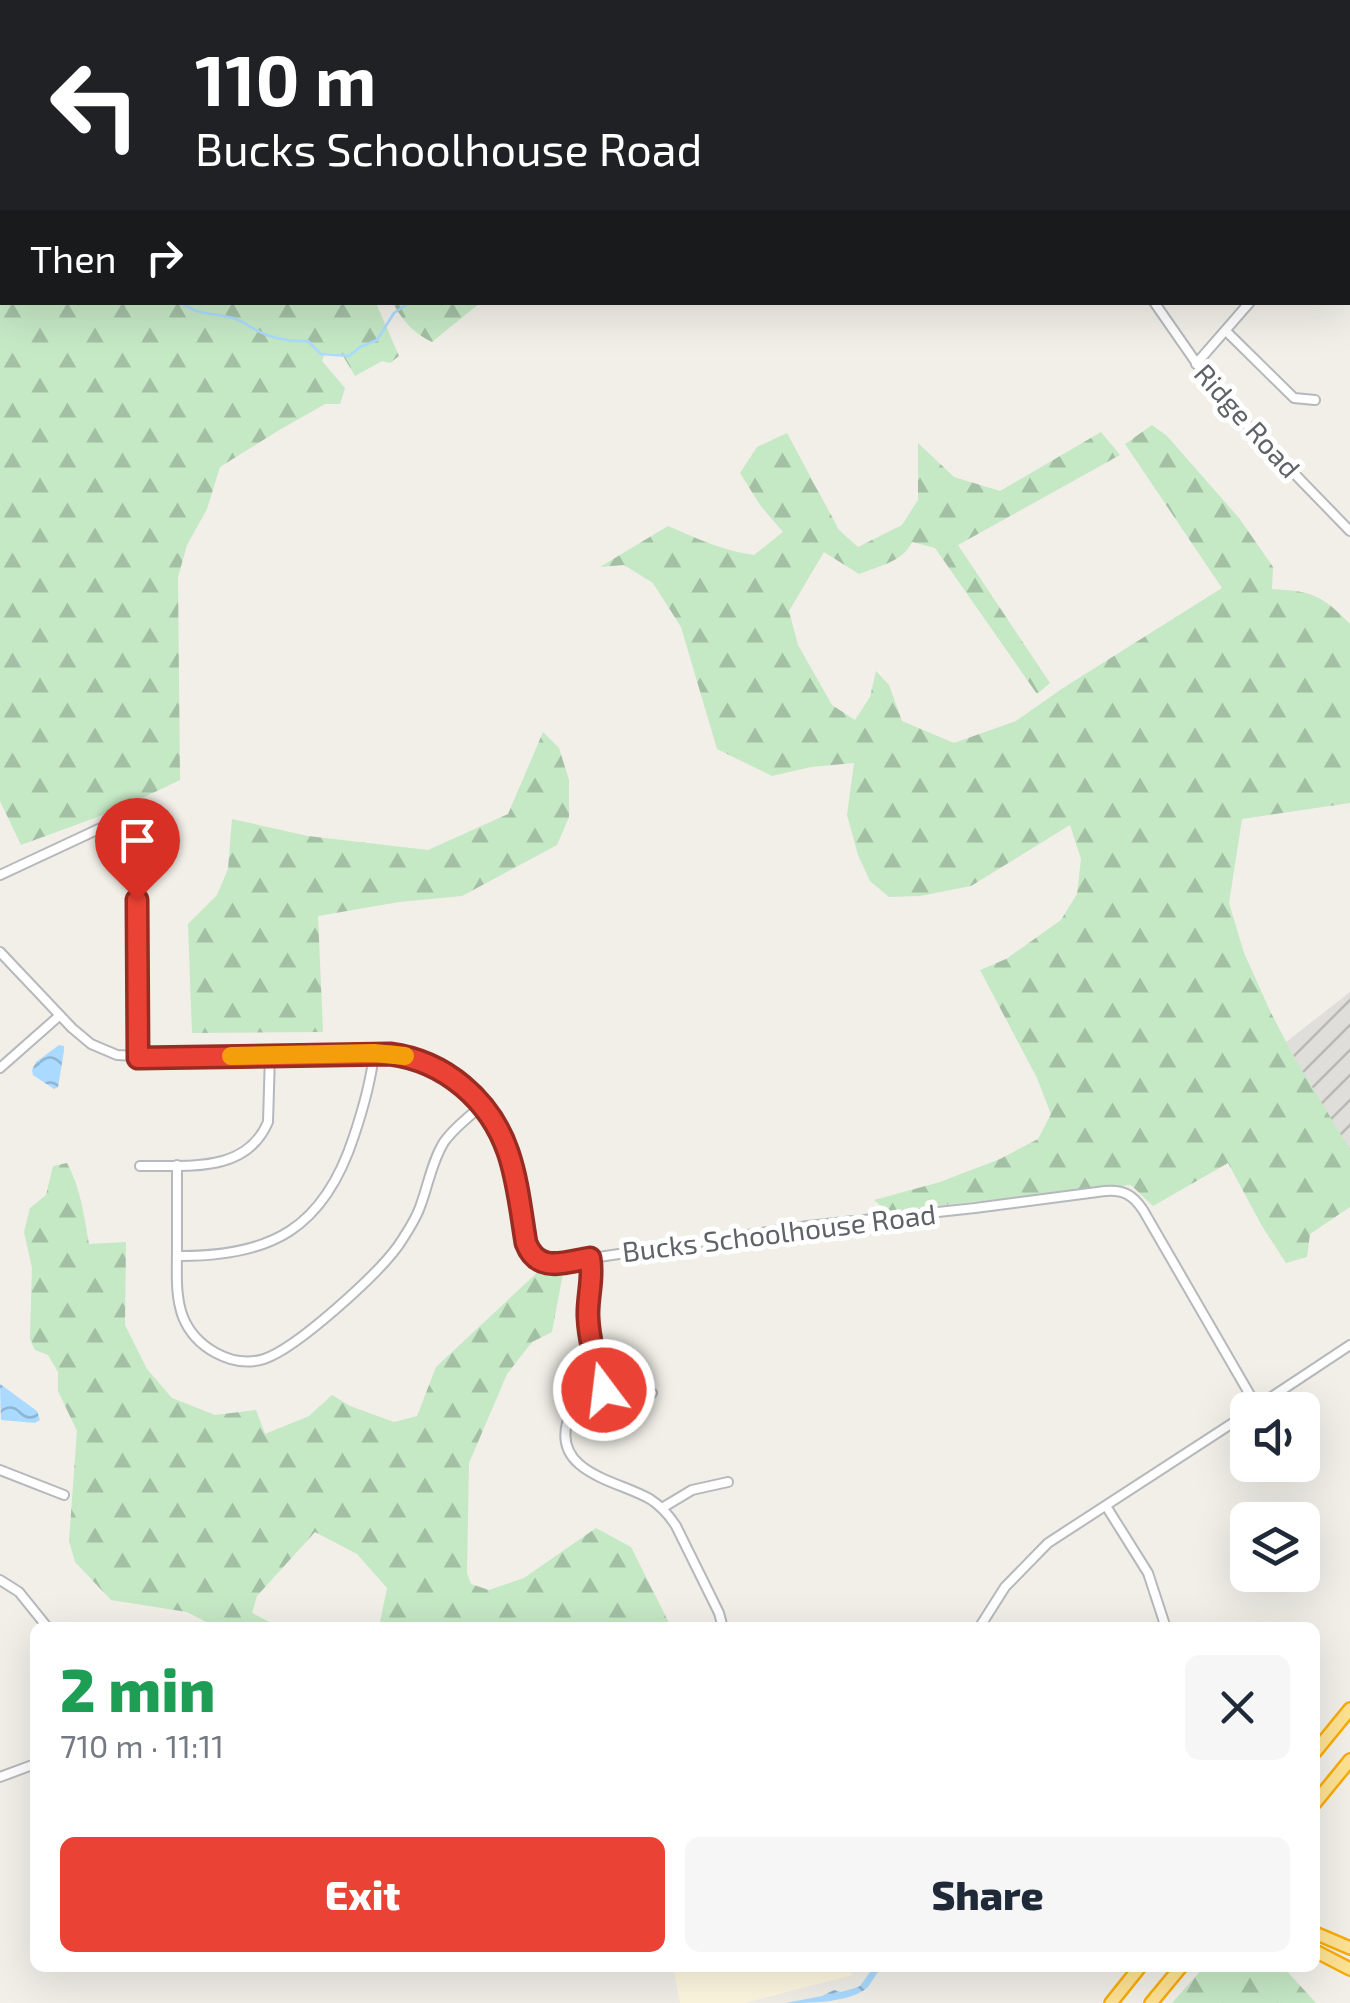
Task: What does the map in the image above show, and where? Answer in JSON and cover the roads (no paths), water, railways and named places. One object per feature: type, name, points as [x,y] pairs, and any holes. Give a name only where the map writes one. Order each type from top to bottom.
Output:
[{"type":"highway","points":[[1320,1746],[1350,1710]]},
{"type":"highway","points":[[1320,1796],[1350,1760]]},
{"type":"highway","points":[[1320,1933],[1345,1946]]},
{"type":"highway","points":[[1320,1954],[1350,1970]]},
{"type":"highway","points":[[1110,2003],[1136,1972]]},
{"type":"highway","points":[[1152,2003],[1177,1972]]},
{"type":"street","name":"Ridge Road","points":[[1156,305],[1236,415],[1350,531]]},
{"type":"street","points":[[1196,364],[1248,305]]},
{"type":"street","points":[[1226,331],[1294,398],[1315,400]]},
{"type":"street","points":[[0,875],[118,820],[134,822],[138,834],[138,1058]]},
{"type":"street","name":"Bucks Schoolhouse Road","points":[[0,952],[81,1036],[117,1055],[138,1058],[374,1053],[402,1055],[430,1066],[460,1084],[483,1105],[497,1126],[508,1152],[530,1252],[539,1262],[568,1262],[808,1226],[1120,1191],[1131,1196],[1143,1210],[1242,1392]]},
{"type":"street","points":[[0,1068],[59,1016]]},
{"type":"street","points":[[177,1256],[261,1245],[311,1216],[330,1192],[347,1160],[371,1078],[374,1053]]},
{"type":"street","points":[[140,1166],[225,1162],[242,1154],[264,1132],[270,1112],[270,1055]]},
{"type":"street","points":[[177,1165],[179,1303],[195,1338],[214,1352],[248,1362],[272,1356],[300,1339],[378,1269],[419,1212],[445,1142],[483,1105]]},
{"type":"street","points":[[590,1258],[588,1319],[604,1390]]},
{"type":"street","points":[[1279,1392],[1350,1345]]},
{"type":"street","points":[[652,1392],[642,1396],[604,1390],[582,1400],[573,1409],[566,1440],[580,1466],[662,1508],[676,1526],[721,1622]]},
{"type":"street","points":[[982,1622],[1006,1587],[1048,1542],[1230,1424]]},
{"type":"street","points":[[0,1470],[64,1495]]},
{"type":"street","points":[[662,1508],[692,1490],[728,1482]]},
{"type":"street","points":[[1106,1506],[1148,1573],[1164,1622]]},
{"type":"street","points":[[0,1580],[19,1592],[43,1622]]},
{"type":"street","points":[[0,1776],[30,1766]]},
{"type":"water","points":[[59,1045],[64,1046],[64,1051],[58,1087],[54,1089],[33,1075],[32,1070],[36,1062]]},
{"type":"water","points":[[0,1384],[37,1411],[40,1420],[1,1420]]},
{"type":"water","points":[[870,1972],[878,1972],[867,1988],[850,1997],[786,2003],[834,1990],[841,1992],[860,1986]]},
{"type":"waterway","points":[[184,305],[236,319],[274,337],[308,341],[321,354],[349,356],[377,340],[394,313],[406,305]]}]
